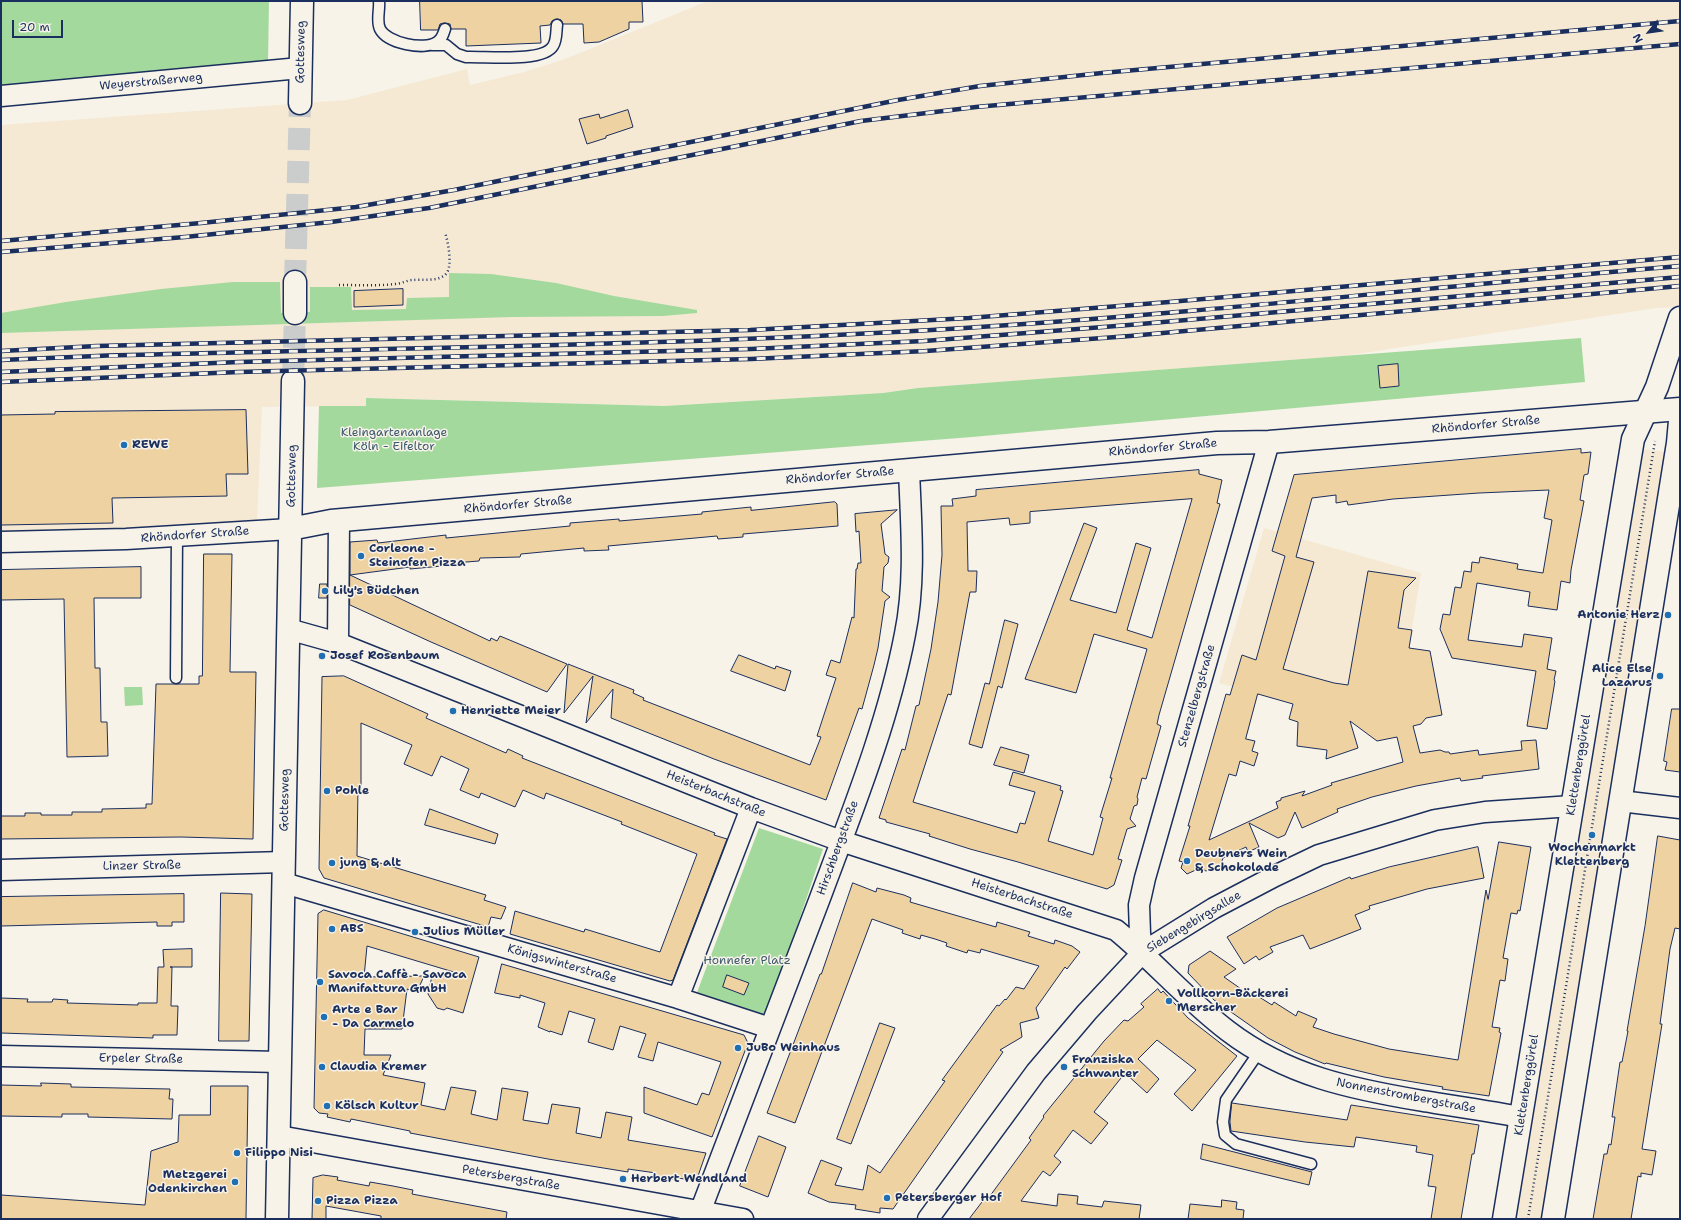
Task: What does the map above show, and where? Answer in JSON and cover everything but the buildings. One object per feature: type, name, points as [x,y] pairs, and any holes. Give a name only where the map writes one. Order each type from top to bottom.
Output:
[{"type":"street","name":"Gottesweg","points":[[300,103],[302,1]]},
{"type":"street","name":"Weyerstraßerweg","points":[[1,96],[300,68]]},
{"type":"street","points":[[295,282],[295,313]]},
{"type":"street","name":"Klettenberggürtel","points":[[1504,1219],[1633,439],[1657,387],[1680,318]]},
{"type":"street","name":"Gottesweg","points":[[277,1219],[293,381]]},
{"type":"street","name":"Rhöndorfer Straße","points":[[1,542],[126,539],[290,529],[339,521],[1217,443],[1269,442],[1680,409]]},
{"type":"street","points":[[1553,1219],[1678,443],[1680,421]]},
{"type":"street","name":"Stenzelbergstraße","points":[[1143,952],[1140,934],[1139,905],[1145,878],[1269,442]]},
{"type":"street","name":"Hirschbergstraße","points":[[700,1212],[841,841],[887,706],[906,632],[913,560],[909,470]]},
{"type":"street","points":[[338,643],[339,521]]},
{"type":"street","name":"Heisterbachstraße","points":[[288,630],[338,643],[751,808],[841,841],[1116,930],[1143,952]]},
{"type":"street","points":[[1620,801],[1680,808]]},
{"type":"street","name":"Siebengebirgsallee","points":[[928,1219],[1036,1072],[1087,1012],[1143,952],[1214,908],[1319,855],[1435,820],[1485,812],[1572,806]]},
{"type":"street","points":[[678,998],[751,808]]},
{"type":"street","name":"Linzer Straße","points":[[1,870],[284,873]]},
{"type":"street","name":"Königswinterstraße","points":[[284,873],[770,1028]]},
{"type":"street","name":"Nonnenstrombergstraße","points":[[1143,952],[1199,1007],[1229,1032],[1276,1062],[1339,1085],[1372,1093],[1521,1117]]},
{"type":"street","name":"Erpeler Straße","points":[[1,1056],[280,1062]]},
{"type":"street","name":"Petersbergstraße","points":[[279,1136],[743,1219]]},
{"type":"lane","points":[[379,1],[378,23],[382,32],[389,38],[416,46],[446,45],[457,54],[466,57],[532,57],[545,53],[553,48],[556,40],[556,25]]},
{"type":"lane","points":[[432,45],[443,37],[445,29]]},
{"type":"lane","points":[[176,678],[177,536]]},
{"type":"lane","points":[[1259,1052],[1226,1100],[1223,1122],[1225,1135],[1236,1144],[1311,1164]]},
{"type":"path","points":[[339,285],[396,284],[411,280],[435,279],[444,275],[449,267],[448,244],[445,232]]},
{"type":"path","points":[[1649,440],[1662,442]]},
{"type":"path","points":[[1528,1219],[1655,441]]},
{"type":"shaded area","points":[[708,1],[1680,1],[1680,307],[1656,308],[1344,356],[918,388],[883,393],[664,406],[366,398],[366,406],[262,407],[257,523],[1,533],[1,125],[347,100],[467,69],[470,85],[524,72],[565,59]]},
{"type":"shaded area","name":"Wochenmarkt Klettenberg","points":[[1641,449],[1669,452],[1544,1219],[1515,1219]]},
{"type":"shaded area","points":[[1264,528],[1421,573],[1397,720],[1320,712],[1219,683]]},
{"type":"green space","points":[[1,1],[269,1],[268,63],[1,89]]},
{"type":"green space","points":[[449,273],[491,274],[556,283],[614,296],[697,310],[697,313],[663,316],[512,317],[1,333],[1,313],[66,302],[161,289],[233,282],[280,282],[281,313],[310,312],[310,287],[351,287],[352,310],[406,309],[407,298],[449,297]]},
{"type":"green space","name":"Kleingartenanlage Köln - Eifeltor","points":[[1581,338],[1585,382],[972,437],[317,488],[319,406],[366,406],[366,398],[664,406],[883,393],[918,388]]},
{"type":"green space","points":[[124,687],[142,687],[143,705],[125,706]]},
{"type":"green space","name":"Honnefer Platz","points":[[759,828],[823,849],[767,1016],[696,995]]},
{"type":"tunnel","points":[[295,282],[300,103]]},
{"type":"tunnel","points":[[293,381],[295,313]]},
{"type":"railway","points":[[1,241],[356,207],[454,190],[898,100],[980,86],[1102,73],[1680,21]]},
{"type":"railway","points":[[1,252],[185,237],[331,222],[429,208],[861,121],[976,107],[1680,44]]},
{"type":"railway","points":[[1,351],[97,346],[750,330],[969,318],[1680,257]]},
{"type":"railway","points":[[1,360],[97,356],[640,343],[965,328],[1144,315],[1680,266]]},
{"type":"railway","points":[[1,372],[239,362],[751,349],[924,341],[1129,325],[1680,277]]},
{"type":"railway","points":[[1,382],[239,372],[751,359],[926,351],[1130,336],[1680,286]]},
{"type":"place","name":"REWE","points":[[124,445]]},
{"type":"place","name":"Corleone - Steinofen Pizza","points":[[361,556]]},
{"type":"place","name":"Lily's Büdchen","points":[[325,591]]},
{"type":"place","name":"Antonie Herz","points":[[1668,615]]},
{"type":"place","name":"Josef Rosenbaum","points":[[322,656]]},
{"type":"place","name":"Alice Else Lazarus","points":[[1660,676]]},
{"type":"place","name":"Henriette Meier","points":[[453,711]]},
{"type":"place","name":"Pohle","points":[[327,791]]},
{"type":"place","name":"Wochenmarkt Klettenberg","points":[[1592,835]]},
{"type":"place","name":"Deubners Wein & Schokolade","points":[[1187,861]]},
{"type":"place","name":"jung & alt","points":[[332,863]]},
{"type":"place","name":"ABS","points":[[332,929]]},
{"type":"place","name":"Julius Müller","points":[[415,932]]},
{"type":"place","name":"Savoca Caffè - Savoca Manifattura GmbH","points":[[320,982]]},
{"type":"place","name":"Vollkorn-Bäckerei Merscher","points":[[1169,1001]]},
{"type":"place","name":"Arte e Bar - Da Carmelo","points":[[324,1017]]},
{"type":"place","name":"JuBo Weinhaus","points":[[738,1048]]},
{"type":"place","name":"Claudia Kremer","points":[[322,1067]]},
{"type":"place","name":"Franziska Schwanter","points":[[1064,1067]]},
{"type":"place","name":"Kölsch Kultur","points":[[327,1106]]},
{"type":"place","name":"Filippo Nisi","points":[[237,1153]]},
{"type":"place","name":"Herbert Wendland","points":[[623,1179]]},
{"type":"place","name":"Metzgerei Odenkirchen","points":[[235,1182]]},
{"type":"place","name":"Petersberger Hof","points":[[887,1198]]},
{"type":"place","name":"Pizza Pizza","points":[[318,1201]]}]
